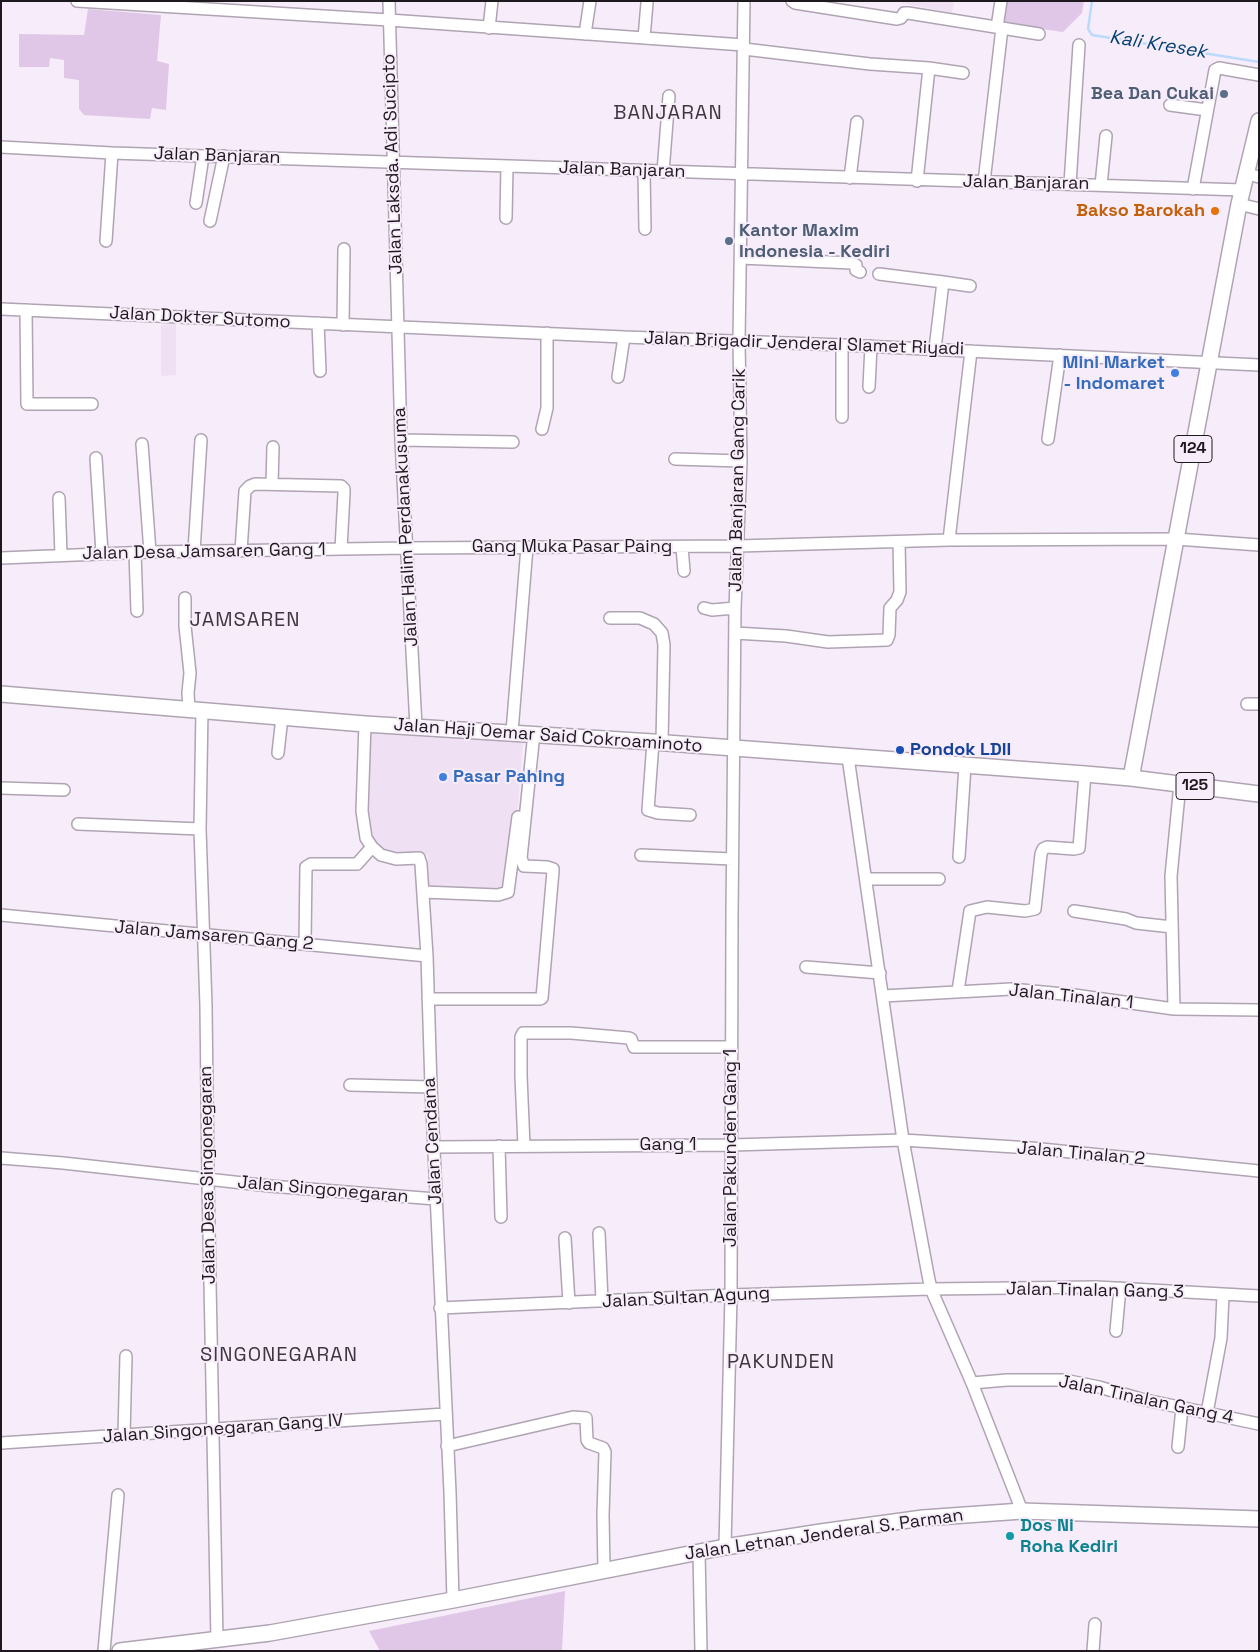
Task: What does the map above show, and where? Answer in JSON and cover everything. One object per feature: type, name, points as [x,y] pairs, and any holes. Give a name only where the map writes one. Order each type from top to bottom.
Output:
[{"type":"main road","name":"124","points":[[1130,778],[1241,197],[1252,175],[1259,122]]},
{"type":"main road","name":"Jalan Haji Oemar Said Cokroaminoto","points":[[1,694],[365,724],[658,742],[1130,778]]},
{"type":"main road","name":"125","points":[[1130,778],[1259,794]]},
{"type":"main road","name":"Jalan Letnan Jenderal S. Parman","points":[[120,1651],[270,1633],[453,1600],[725,1547],[923,1518],[1022,1511],[1259,1519]]},
{"type":"street","points":[[77,1],[644,38],[744,47],[870,64],[929,68],[963,73]]},
{"type":"street","name":"Jalan Laksda. Adi Sucipto","points":[[389,1],[398,327]]},
{"type":"street","points":[[489,28],[492,1]]},
{"type":"street","points":[[585,34],[590,1]]},
{"type":"street","name":"Jalan Banjaran Gang Carik","points":[[734,748],[735,608],[741,461],[739,341],[744,1]]},
{"type":"street","points":[[792,1],[897,19],[908,12],[1039,34]]},
{"type":"street","points":[[984,182],[1001,1]]},
{"type":"street","points":[[644,38],[647,3]]},
{"type":"street","points":[[1070,184],[1079,45]]},
{"type":"street","points":[[917,181],[929,68]]},
{"type":"street","points":[[1193,189],[1214,72],[1216,69],[1259,75]]},
{"type":"street","points":[[663,172],[669,96]]},
{"type":"street","points":[[1170,105],[1207,110]]},
{"type":"street","points":[[850,178],[857,122]]},
{"type":"street","points":[[1101,185],[1106,136]]},
{"type":"street","name":"Jalan Banjaran","points":[[1,147],[112,153],[1193,189],[1241,197],[1259,209]]},
{"type":"street","points":[[106,241],[112,153]]},
{"type":"street","points":[[196,203],[203,156]]},
{"type":"street","points":[[210,221],[224,156]]},
{"type":"street","points":[[506,218],[507,166]]},
{"type":"street","points":[[644,171],[645,229]]},
{"type":"street","points":[[343,325],[344,250]]},
{"type":"street","points":[[740,258],[852,263],[856,265],[856,270],[860,272]]},
{"type":"street","points":[[879,274],[970,286]]},
{"type":"street","points":[[935,349],[943,282]]},
{"type":"street","name":"Jalan Dokter Sutomo","points":[[1,309],[398,327]]},
{"type":"street","points":[[26,310],[27,404],[92,404]]},
{"type":"street","points":[[318,323],[320,371]]},
{"type":"street","name":"Jalan Brigadir Jenderal Slamet Riyadi","points":[[398,327],[872,346],[1259,365]]},
{"type":"street","name":"Jalan Halim Perdanakusuma","points":[[398,327],[401,440],[416,727]]},
{"type":"street","points":[[542,429],[547,408],[547,333]]},
{"type":"street","points":[[618,377],[624,337]]},
{"type":"street","points":[[842,345],[842,418]]},
{"type":"street","points":[[869,387],[872,346]]},
{"type":"street","points":[[949,540],[971,351]]},
{"type":"street","points":[[1048,439],[1060,355]]},
{"type":"street","points":[[194,551],[201,440]]},
{"type":"street","points":[[401,440],[513,442]]},
{"type":"street","points":[[142,444],[150,552]]},
{"type":"street","points":[[272,484],[273,447]]},
{"type":"street","points":[[96,458],[102,553]]},
{"type":"street","points":[[675,459],[741,461]]},
{"type":"street","points":[[241,551],[245,491],[255,484],[338,485],[343,487],[341,549]]},
{"type":"street","points":[[59,498],[61,555]]},
{"type":"street","name":"Gang Muka Pasar Paing","points":[[407,548],[682,547],[949,540],[1176,539],[1259,545]]},
{"type":"street","points":[[735,633],[786,636],[828,642],[887,640],[890,608],[897,600],[900,592],[899,542]]},
{"type":"street","points":[[428,999],[542,998],[553,869],[524,866],[521,858],[527,547]]},
{"type":"street","points":[[682,547],[684,571]]},
{"type":"street","name":"Jalan Desa Jamsaren Gang 1","points":[[1,558],[134,552],[407,548]]},
{"type":"street","points":[[134,552],[137,610]]},
{"type":"street","name":"Jalan Desa Singonegaran","points":[[185,598],[184,626],[190,673],[188,693],[196,710],[204,935],[218,1640]]},
{"type":"street","points":[[704,608],[712,610],[735,608]]},
{"type":"street","points":[[610,618],[640,618],[654,624],[662,633],[664,645],[658,742],[648,810],[658,813],[690,815]]},
{"type":"street","points":[[1247,704],[1259,704]]},
{"type":"street","points":[[278,753],[282,717]]},
{"type":"street","points":[[305,944],[306,866],[311,864],[357,864],[372,847],[366,838],[362,820],[365,724]]},
{"type":"street","points":[[423,892],[498,895],[508,892],[524,733]]},
{"type":"street","name":"Jalan Pakunden Gang 1","points":[[725,1547],[731,1295],[734,748]]},
{"type":"street","points":[[848,757],[903,1140],[931,1289],[972,1383],[1022,1511]]},
{"type":"street","points":[[958,857],[965,766]]},
{"type":"street","points":[[958,991],[970,911],[987,906],[1025,911],[1035,909],[1041,854],[1044,849],[1051,847],[1079,848],[1090,774]]},
{"type":"street","points":[[1174,1009],[1171,876],[1180,784]]},
{"type":"street","points":[[1,788],[64,790]]},
{"type":"street","points":[[78,824],[200,829]]},
{"type":"street","name":"Jalan Cendana","points":[[372,847],[386,857],[418,858],[421,864],[427,956],[430,1087],[453,1600]]},
{"type":"street","points":[[640,856],[732,859]]},
{"type":"street","points":[[866,879],[939,879]]},
{"type":"street","points":[[1074,911],[1126,918],[1136,923],[1172,927]]},
{"type":"street","name":"Jalan Jamsaren Gang 2","points":[[1,915],[427,956]]},
{"type":"street","points":[[806,966],[880,973]]},
{"type":"street","name":"Jalan Tinalan 1","points":[[883,996],[1011,989],[1042,991],[1174,1009],[1259,1010]]},
{"type":"street","points":[[524,1146],[521,1076],[521,1037],[523,1033],[571,1033],[629,1038],[634,1047],[731,1047]]},
{"type":"street","points":[[350,1085],[430,1087]]},
{"type":"street","name":"Gang 1","points":[[434,1147],[732,1145],[903,1140]]},
{"type":"street","name":"Jalan Tinalan 2","points":[[903,1140],[1031,1148],[1259,1171]]},
{"type":"street","points":[[499,1146],[501,1217]]},
{"type":"street","name":"Jalan Singonegaran","points":[[1,1158],[208,1180],[436,1199]]},
{"type":"street","points":[[599,1232],[602,1301]]},
{"type":"street","points":[[565,1238],[569,1303]]},
{"type":"street","points":[[1116,1331],[1120,1288]]},
{"type":"street","name":"Jalan Tinalan Gang 3","points":[[931,1289],[1120,1288],[1259,1296]]},
{"type":"street","name":"Jalan Sultan Agung","points":[[440,1308],[731,1295],[931,1289]]},
{"type":"street","points":[[1207,1413],[1221,1338],[1223,1295]]},
{"type":"street","points":[[124,1435],[126,1356]]},
{"type":"street","name":"Jalan Tinalan Gang 4","points":[[972,1383],[1006,1380],[1064,1380],[1259,1424]]},
{"type":"street","points":[[1178,1447],[1182,1408]]},
{"type":"street","name":"Jalan Singonegaran Gang IV","points":[[1,1443],[445,1414]]},
{"type":"street","points":[[447,1446],[573,1418],[586,1418],[587,1440],[589,1444],[604,1448],[605,1452],[603,1507],[604,1571]]},
{"type":"street","points":[[104,1651],[118,1496]]},
{"type":"street","points":[[700,1552],[701,1651]]},
{"type":"street","points":[[1094,1651],[1095,1624]]},
{"type":"shaded area","points":[[902,1],[954,1],[952,13],[902,3]]},
{"type":"shaded area","points":[[1004,1],[1084,1],[1082,13],[1063,32],[1001,23]]},
{"type":"shaded area","points":[[88,9],[161,15],[157,61],[169,64],[166,110],[152,108],[150,119],[84,115],[79,109],[79,80],[64,78],[64,60],[50,58],[49,67],[19,67],[19,34],[84,35]]},
{"type":"shaded area","points":[[176,324],[176,375],[161,376],[161,325]]},
{"type":"shaded area","name":"Pasar Pahing","points":[[368,729],[523,741],[511,898],[428,893],[428,855],[390,855],[381,851],[366,832]]},
{"type":"shaded area","points":[[565,1591],[562,1651],[380,1651],[369,1631]]},
{"type":"waterway","name":"Kali Kresek","points":[[1092,1],[1088,29],[1092,35],[1259,62]]},
{"type":"place","name":"Bea Dan Cukai","points":[[1224,94]]},
{"type":"place","name":"Bakso Barokah","points":[[1215,211]]},
{"type":"place","name":"Kantor Maxim Indonesia - Kediri","points":[[729,241]]},
{"type":"place","name":"Mini Market - Indomaret","points":[[1175,373]]},
{"type":"place","name":"Pondok LDII","points":[[900,750]]},
{"type":"place","name":"Pasar Pahing","points":[[443,777]]},
{"type":"place","name":"Dos Ni Roha Kediri","points":[[1010,1536]]},
{"type":"district","name":"BANJARAN","points":[[668,114]]},
{"type":"district","name":"JAMSAREN","points":[[245,621]]},
{"type":"district","name":"SINGONEGARAN","points":[[279,1356]]},
{"type":"district","name":"PAKUNDEN","points":[[781,1363]]}]
